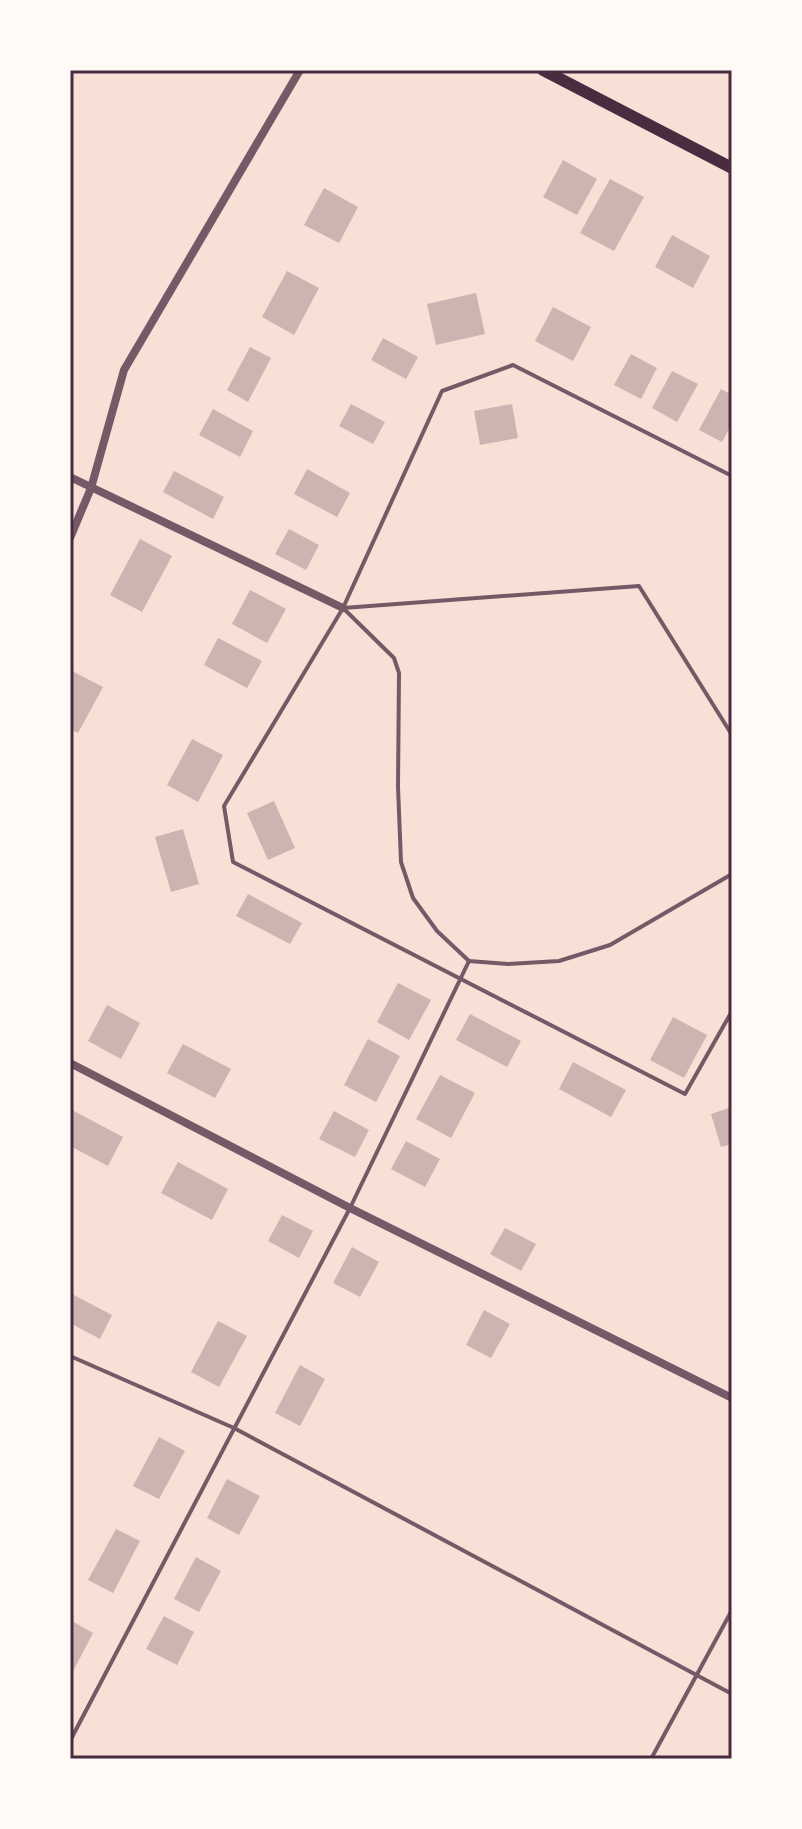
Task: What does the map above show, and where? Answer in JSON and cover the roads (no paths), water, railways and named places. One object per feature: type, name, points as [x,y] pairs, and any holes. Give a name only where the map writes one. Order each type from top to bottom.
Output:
[{"type":"main road","points":[[543,70],[732,168]]},
{"type":"street","points":[[70,538],[91,488],[124,370],[300,70]]},
{"type":"street","points":[[70,477],[343,608]]},
{"type":"street","points":[[70,1063],[350,1208],[732,1398]]},
{"type":"lane","points":[[732,476],[513,365],[442,391],[343,608],[224,806],[233,862],[685,1094],[732,1011]]},
{"type":"lane","points":[[343,608],[639,586],[732,735]]},
{"type":"lane","points":[[343,608],[394,658],[399,673],[401,862],[413,898],[437,931],[469,961],[508,964],[559,961],[610,945],[732,874]]},
{"type":"lane","points":[[70,1741],[350,1208],[469,961]]},
{"type":"lane","points":[[70,1356],[234,1428],[732,1694]]},
{"type":"lane","points":[[651,1759],[732,1610]]}]
